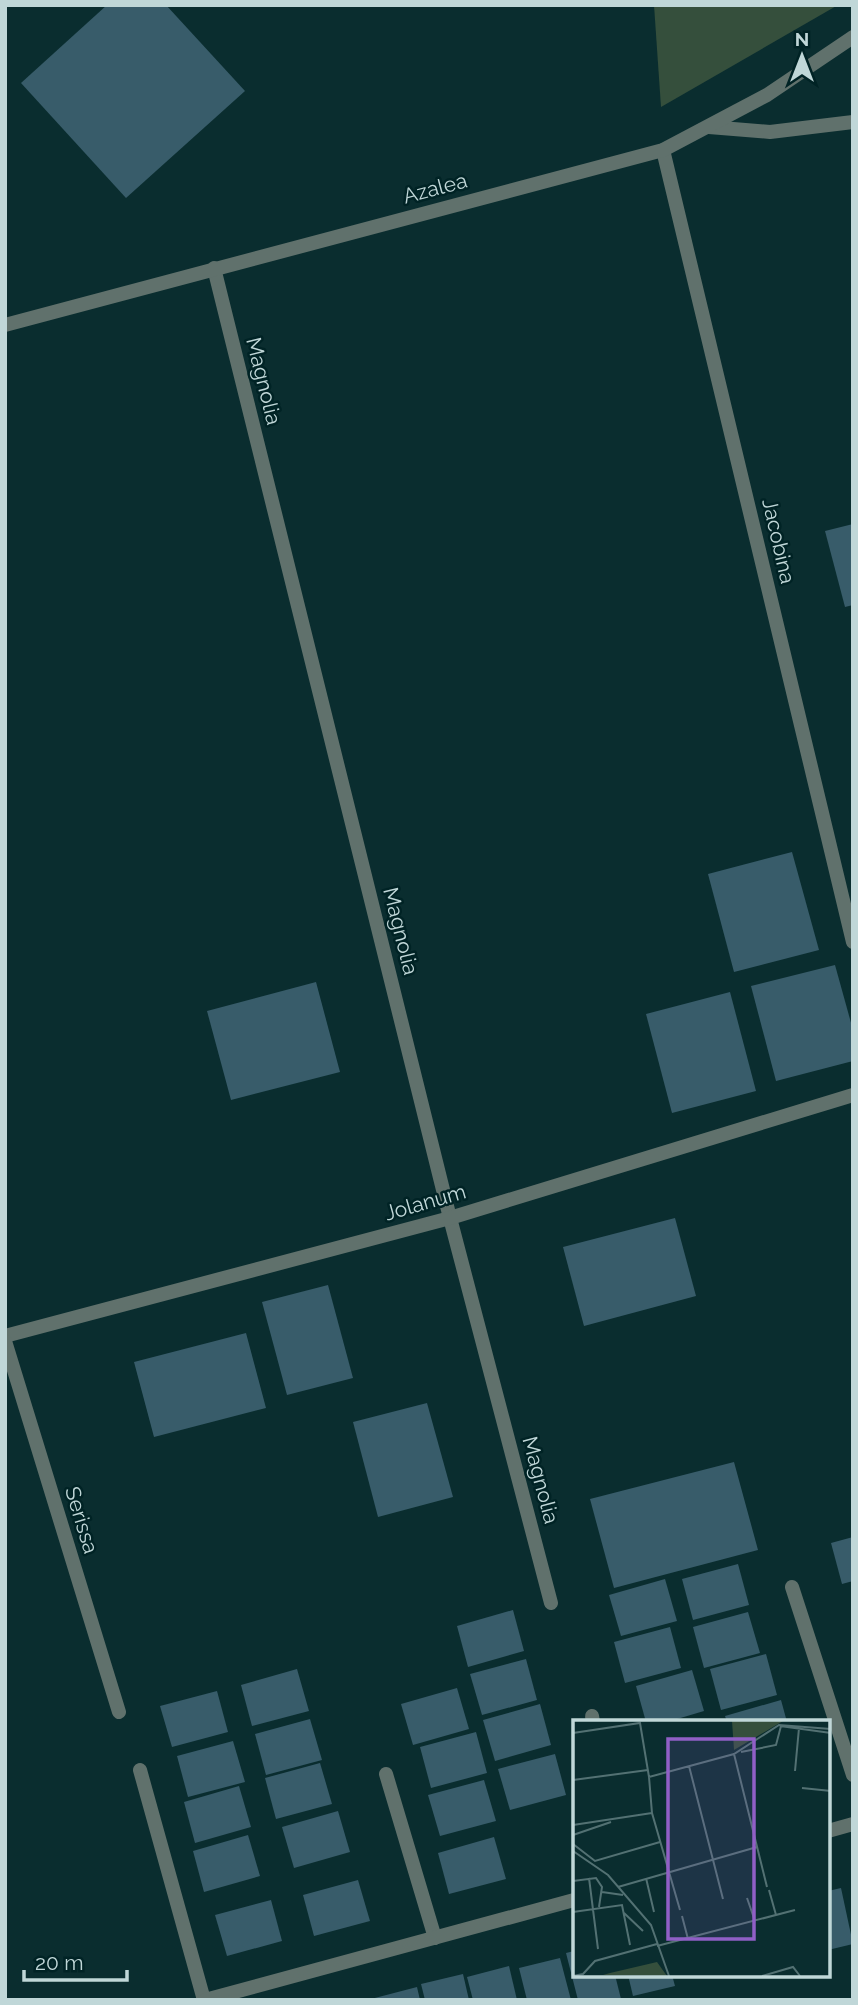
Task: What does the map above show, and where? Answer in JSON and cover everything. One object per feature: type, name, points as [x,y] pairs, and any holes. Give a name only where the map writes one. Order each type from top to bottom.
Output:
[{"type":"lane","name":"Azalea","points":[[5,325],[663,150],[767,95],[853,37]]},
{"type":"lane","points":[[708,127],[770,132],[853,122]]},
{"type":"lane","name":"Jacobina","points":[[663,150],[853,942]]},
{"type":"lane","name":"Magnolia","points":[[214,268],[450,1218],[551,1603]]},
{"type":"lane","name":"Jolanum","points":[[5,1338],[450,1218],[853,1095]]},
{"type":"lane","name":"Serissa","points":[[5,1338],[119,1712]]},
{"type":"lane","points":[[792,1587],[853,1775]]},
{"type":"lane","points":[[140,1770],[205,2000],[573,1901]]},
{"type":"lane","points":[[386,1774],[435,1938]]},
{"type":"lane","points":[[830,1830],[853,1824]]},
{"type":"green space","points":[[654,5],[838,5],[661,107]]},
{"type":"building","points":[[107,5],[166,5],[245,91],[126,198],[21,83]]},
{"type":"building","points":[[853,524],[853,605],[845,607],[825,531]]},
{"type":"building","points":[[792,852],[819,950],[734,972],[708,874]]},
{"type":"building","points":[[835,965],[853,1030],[853,1061],[776,1081],[751,986]]},
{"type":"building","points":[[316,982],[340,1072],[231,1100],[207,1011]]},
{"type":"building","points":[[730,992],[756,1091],[672,1113],[646,1014]]},
{"type":"building","points":[[675,1218],[696,1296],[584,1326],[563,1247]]},
{"type":"building","points":[[328,1285],[353,1378],[287,1395],[262,1302]]},
{"type":"building","points":[[246,1333],[266,1408],[154,1437],[134,1362]]},
{"type":"building","points":[[427,1403],[453,1497],[378,1517],[353,1422]]},
{"type":"building","points":[[734,1462],[758,1550],[614,1588],[590,1499]]},
{"type":"building","points":[[853,1537],[853,1581],[842,1584],[831,1543]]},
{"type":"building","points":[[738,1564],[749,1605],[693,1620],[682,1579]]},
{"type":"building","points":[[665,1579],[677,1621],[621,1636],[609,1595]]},
{"type":"building","points":[[513,1610],[524,1651],[468,1667],[457,1626]]},
{"type":"building","points":[[748,1612],[760,1653],[704,1668],[693,1627]]},
{"type":"building","points":[[670,1627],[681,1668],[625,1683],[614,1642]]},
{"type":"building","points":[[766,1654],[777,1695],[721,1710],[710,1669]]},
{"type":"building","points":[[526,1659],[537,1700],[482,1715],[470,1674]]},
{"type":"building","points":[[297,1669],[309,1711],[252,1726],[241,1685]]},
{"type":"building","points":[[692,1670],[704,1711],[674,1720],[645,1720],[636,1686]]},
{"type":"building","points":[[457,1688],[469,1729],[413,1745],[401,1704]]},
{"type":"building","points":[[217,1691],[228,1732],[172,1747],[160,1706]]},
{"type":"building","points":[[781,1700],[786,1720],[726,1720],[725,1716]]},
{"type":"building","points":[[540,1704],[551,1745],[495,1761],[483,1720]]},
{"type":"building","points":[[310,1719],[322,1760],[266,1775],[255,1734]]},
{"type":"building","points":[[476,1732],[487,1773],[431,1788],[420,1747]]},
{"type":"building","points":[[233,1741],[245,1782],[188,1797],[177,1756]]},
{"type":"building","points":[[555,1754],[566,1795],[510,1810],[498,1769]]},
{"type":"building","points":[[320,1763],[332,1804],[276,1819],[265,1778]]},
{"type":"building","points":[[484,1780],[496,1821],[440,1836],[428,1795]]},
{"type":"building","points":[[239,1786],[251,1827],[195,1843],[184,1802]]},
{"type":"building","points":[[338,1811],[350,1852],[294,1868],[282,1827]]},
{"type":"building","points":[[248,1835],[260,1876],[204,1892],[193,1851]]},
{"type":"building","points":[[494,1837],[506,1879],[449,1894],[438,1853]]},
{"type":"building","points":[[358,1880],[370,1921],[314,1936],[303,1895]]},
{"type":"building","points":[[841,1888],[853,1944],[830,1950],[830,1891]]},
{"type":"building","points":[[271,1900],[282,1941],[227,1956],[215,1915]]},
{"type":"building","points":[[573,1951],[573,1977],[616,1977],[621,1999],[578,2000],[566,1953]]},
{"type":"building","points":[[560,1958],[571,2000],[527,2000],[519,1968]]},
{"type":"building","points":[[509,1966],[517,2000],[473,2000],[467,1977]]},
{"type":"building","points":[[463,1974],[469,2000],[425,2000],[421,1984]]},
{"type":"building","points":[[628,1977],[673,1977],[675,1986],[633,1996]]},
{"type":"building","points":[[417,1987],[420,2000],[371,2000],[371,1999]]}]
